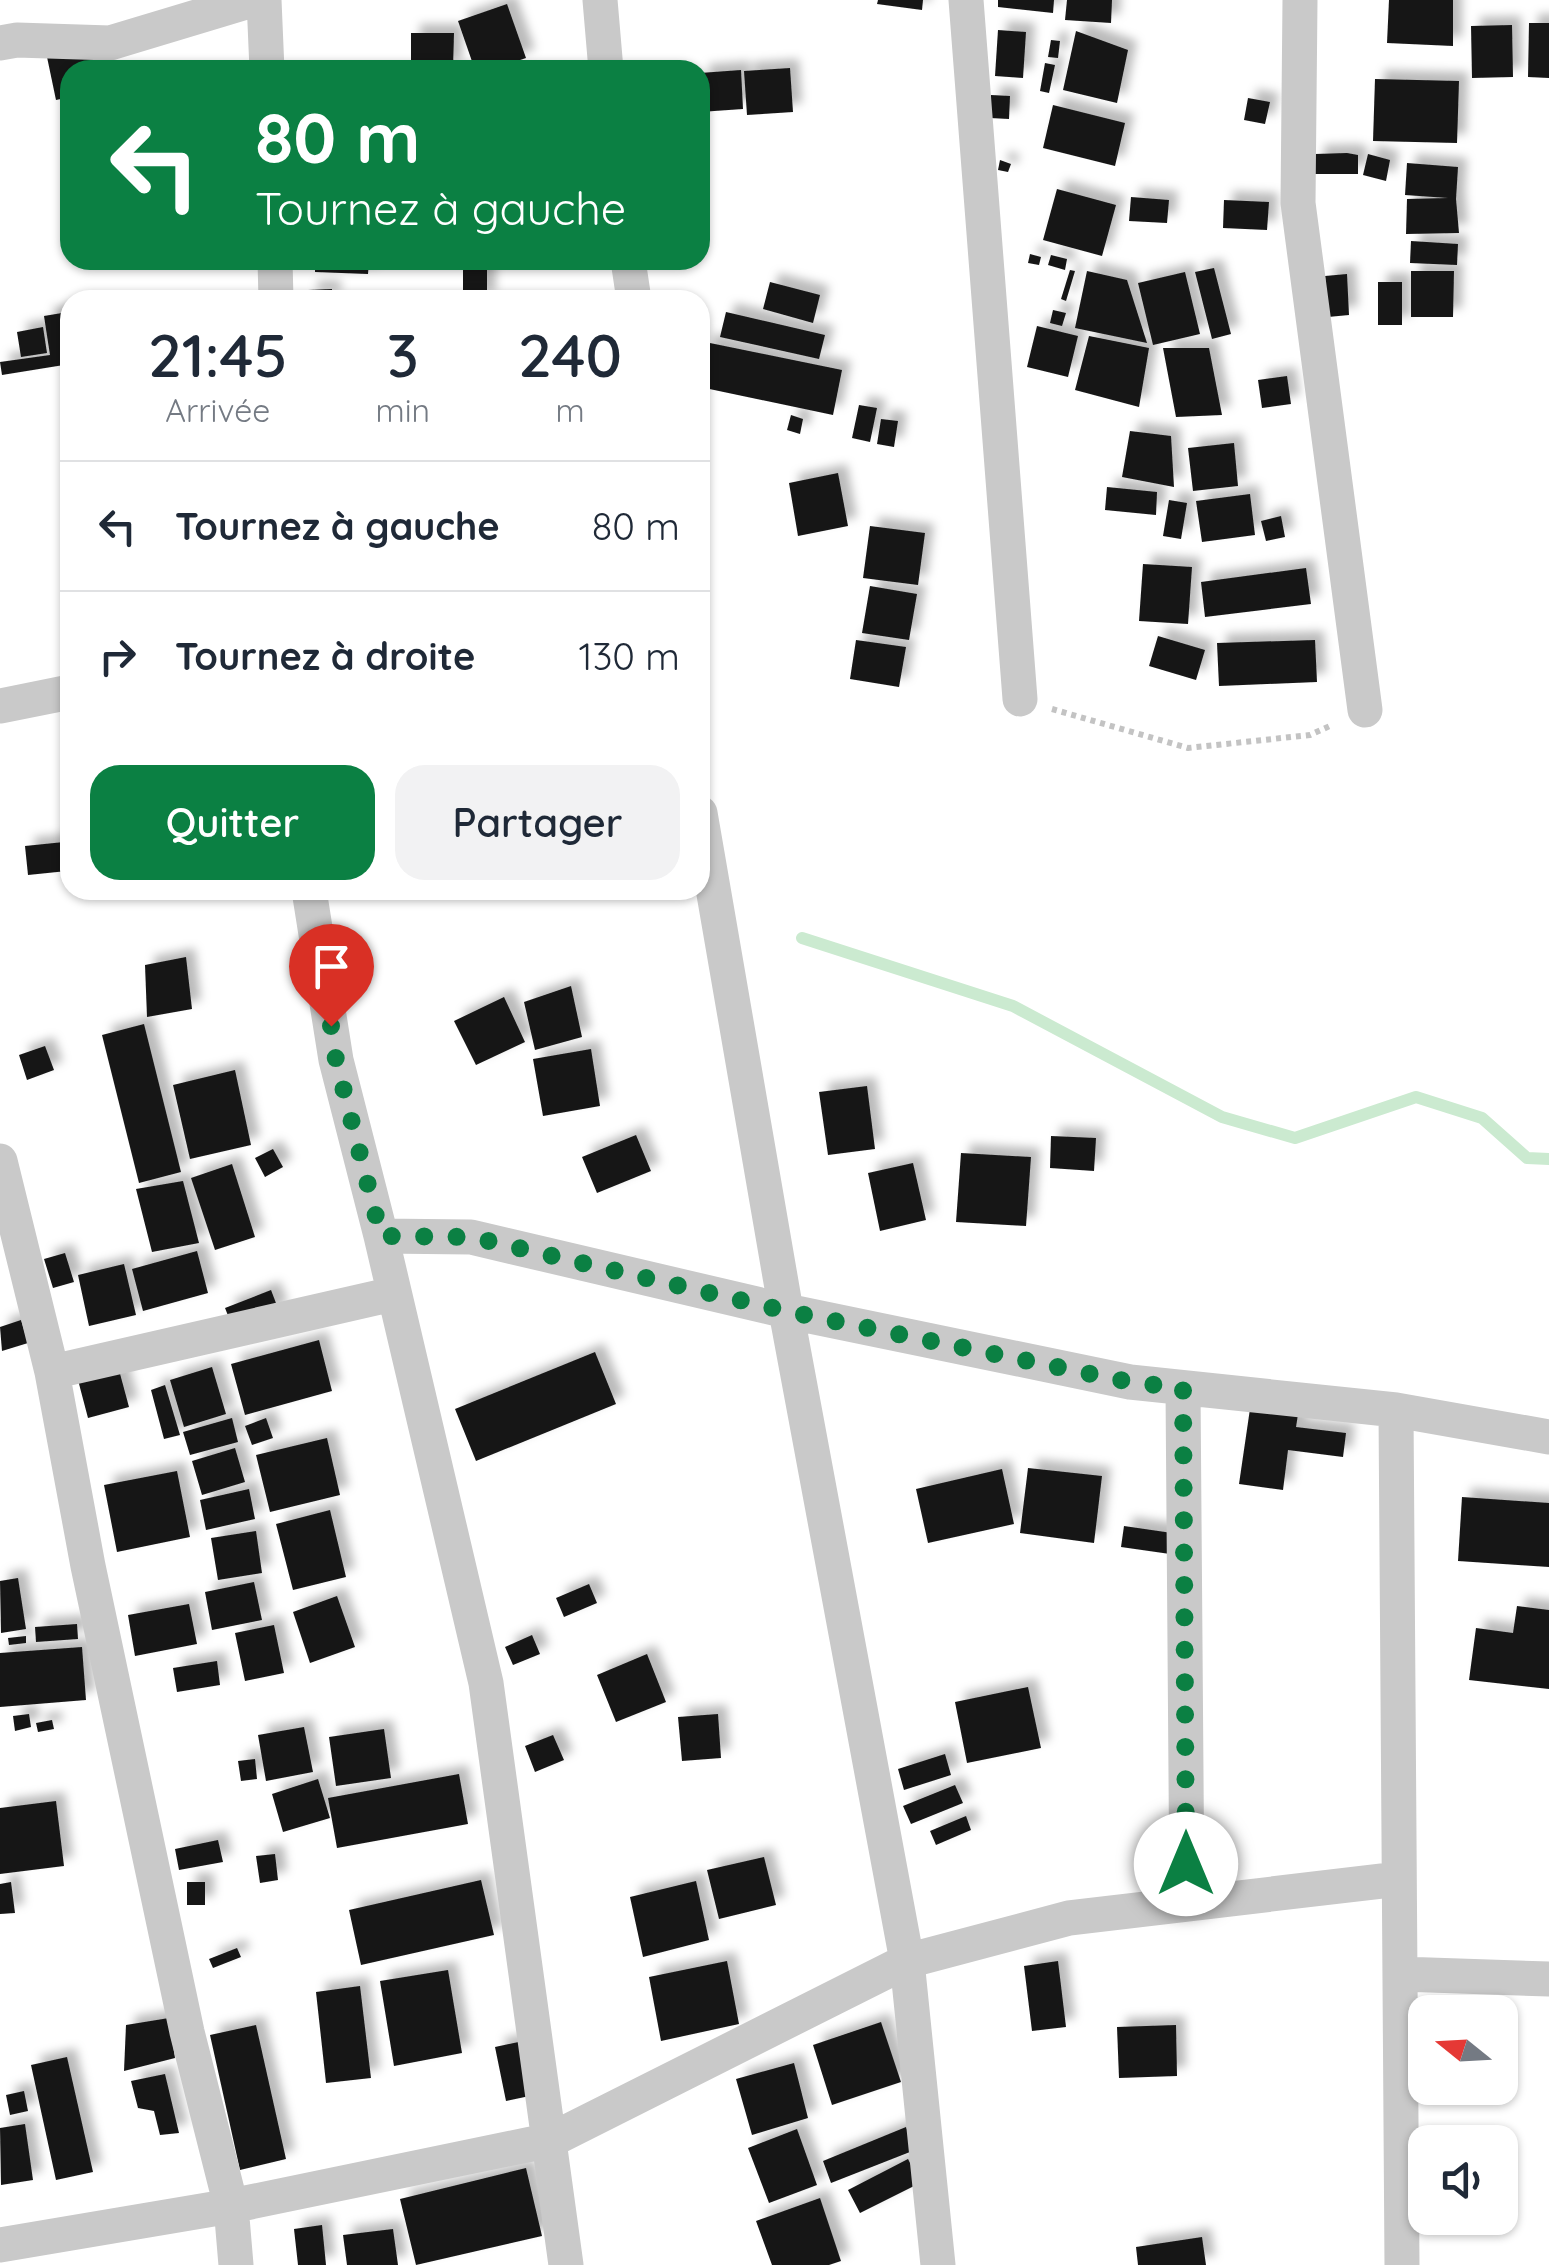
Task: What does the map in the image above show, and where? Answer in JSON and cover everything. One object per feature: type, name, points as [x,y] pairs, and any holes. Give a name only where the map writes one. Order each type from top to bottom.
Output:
[{"type":"street","points":[[0,43],[110,43],[253,0]]},
{"type":"street","points":[[264,0],[267,60]]},
{"type":"street","points":[[600,0],[605,60]]},
{"type":"street","points":[[966,0],[1020,699]]},
{"type":"street","points":[[1300,0],[1298,203],[1365,710]]},
{"type":"street","points":[[0,706],[60,694]]},
{"type":"street","points":[[710,872],[786,1311],[907,1961],[938,2265]]},
{"type":"street","points":[[310,900],[336,1060],[486,1683],[552,2140],[566,2265]]},
{"type":"street","points":[[0,1162],[52,1372],[88,1566],[187,2032],[231,2206],[236,2265]]},
{"type":"street","points":[[381,1236],[472,1237],[786,1311],[1130,1382],[1396,1410],[1549,1436]]},
{"type":"street","points":[[52,1372],[393,1294]]},
{"type":"street","points":[[1183,1388],[1187,1904]]},
{"type":"street","points":[[1396,1410],[1402,2265]]},
{"type":"street","points":[[0,2245],[231,2206],[552,2140],[907,1961],[1069,1918],[1399,1879]]},
{"type":"street","points":[[1400,1974],[1549,1979]]},
{"type":"path","points":[[1020,699],[1188,748],[1310,735],[1365,710]]},
{"type":"building","points":[[878,0],[923,0],[922,10],[877,4]]},
{"type":"building","points":[[998,0],[1054,0],[1053,13],[998,7]]},
{"type":"building","points":[[1067,0],[1112,0],[1111,23],[1065,20]]},
{"type":"building","points":[[1389,0],[1453,0],[1453,46],[1387,43]]},
{"type":"building","points":[[507,4],[526,58],[472,60],[458,21]]},
{"type":"building","points":[[1529,23],[1549,23],[1549,78],[1528,77]]},
{"type":"building","points":[[1512,25],[1513,77],[1472,78],[1471,26]]},
{"type":"building","points":[[998,30],[1026,32],[1023,78],[995,76]]},
{"type":"building","points":[[1076,31],[1128,50],[1117,103],[1063,90]]},
{"type":"building","points":[[411,33],[454,33],[453,60],[411,60]]},
{"type":"building","points":[[1051,40],[1060,41],[1058,58],[1048,57]]},
{"type":"building","points":[[98,46],[101,60],[60,60],[60,99],[56,100],[47,57]]},
{"type":"building","points":[[1045,63],[1055,65],[1049,93],[1040,91]]},
{"type":"building","points":[[790,68],[793,112],[747,115],[744,71]]},
{"type":"building","points":[[741,70],[743,109],[710,111],[710,72]]},
{"type":"building","points":[[1375,79],[1459,81],[1457,143],[1373,141]]},
{"type":"building","points":[[991,95],[1010,96],[1009,119],[990,118]]},
{"type":"building","points":[[1248,98],[1270,102],[1265,124],[1244,120]]},
{"type":"building","points":[[1053,105],[1125,123],[1115,166],[1043,148]]},
{"type":"building","points":[[1315,154],[1358,155],[1358,174],[1315,174]]},
{"type":"building","points":[[1368,154],[1390,160],[1386,181],[1363,175]]},
{"type":"building","points":[[1000,160],[1011,164],[1008,172],[998,170]]},
{"type":"building","points":[[1407,163],[1458,167],[1459,233],[1406,234],[1407,199],[1448,198],[1405,195]]},
{"type":"building","points":[[1057,189],[1116,205],[1102,256],[1043,240]]},
{"type":"building","points":[[1131,197],[1169,200],[1167,223],[1129,221]]},
{"type":"building","points":[[1224,200],[1269,202],[1267,230],[1223,228]]},
{"type":"building","points":[[1411,241],[1458,244],[1457,265],[1410,263]]},
{"type":"building","points":[[1030,254],[1041,257],[1039,265],[1028,263]]},
{"type":"building","points":[[1051,255],[1067,259],[1065,270],[1048,265]]},
{"type":"building","points":[[1214,268],[1231,334],[1212,339],[1195,272]]},
{"type":"building","points":[[315,270],[368,270],[368,274]]},
{"type":"building","points":[[463,270],[487,270],[487,290],[463,290]]},
{"type":"building","points":[[1070,270],[1075,271],[1066,301],[1061,299]]},
{"type":"building","points":[[1087,271],[1127,280],[1147,343],[1075,328]]},
{"type":"building","points":[[1411,271],[1454,271],[1453,317],[1411,317]]},
{"type":"building","points":[[1185,272],[1200,334],[1153,345],[1138,283]]},
{"type":"building","points":[[1347,274],[1349,315],[1328,317],[1325,276]]},
{"type":"building","points":[[770,282],[820,295],[813,323],[763,309]]},
{"type":"building","points":[[1378,282],[1402,282],[1402,325],[1378,325]]},
{"type":"building","points":[[1053,310],[1066,313],[1062,326],[1050,323]]},
{"type":"building","points":[[726,312],[825,335],[819,359],[720,337]]},
{"type":"building","points":[[60,313],[60,366],[2,375],[0,362],[50,355],[44,316]]},
{"type":"building","points":[[1037,326],[1078,336],[1068,377],[1027,367]]},
{"type":"building","points":[[43,327],[47,353],[21,357],[17,332]]},
{"type":"building","points":[[1089,336],[1149,348],[1139,407],[1075,390]]},
{"type":"building","points":[[710,343],[842,370],[833,415],[710,389]]},
{"type":"building","points":[[1163,348],[1209,348],[1222,415],[1176,417]]},
{"type":"building","points":[[1287,376],[1291,404],[1262,408],[1258,380]]},
{"type":"building","points":[[859,405],[877,408],[870,442],[852,438]]},
{"type":"building","points":[[791,415],[803,419],[800,434],[787,430]]},
{"type":"building","points":[[881,419],[898,421],[894,447],[877,444]]},
{"type":"building","points":[[1130,431],[1171,436],[1174,487],[1122,477]]},
{"type":"building","points":[[1234,443],[1238,486],[1193,491],[1188,448]]},
{"type":"building","points":[[838,473],[848,526],[798,536],[789,483]]},
{"type":"building","points":[[1107,487],[1157,492],[1156,515],[1105,510]]},
{"type":"building","points":[[1250,494],[1255,535],[1202,542],[1196,501]]},
{"type":"building","points":[[1169,500],[1187,503],[1181,539],[1163,536]]},
{"type":"building","points":[[1281,516],[1285,537],[1266,541],[1261,521]]},
{"type":"building","points":[[870,526],[925,533],[918,585],[863,578]]},
{"type":"building","points":[[1143,564],[1192,567],[1188,624],[1139,621]]},
{"type":"building","points":[[1306,568],[1311,604],[1205,617],[1201,582]]},
{"type":"building","points":[[870,586],[917,594],[909,640],[862,633]]},
{"type":"building","points":[[1158,636],[1205,650],[1196,680],[1149,666]]},
{"type":"building","points":[[856,640],[906,647],[899,687],[850,679]]},
{"type":"building","points":[[1315,640],[1317,682],[1219,686],[1217,643]]},
{"type":"building","points":[[60,842],[60,872],[28,875],[25,846]]},
{"type":"building","points":[[186,957],[192,1009],[147,1017],[145,965]]},
{"type":"building","points":[[571,986],[582,1037],[535,1050],[524,1002]]},
{"type":"building","points":[[504,997],[525,1042],[476,1065],[454,1021]]},
{"type":"building","points":[[144,1024],[181,1172],[139,1183],[102,1035]]},
{"type":"building","points":[[45,1046],[54,1070],[27,1080],[19,1055]]},
{"type":"building","points":[[591,1049],[600,1106],[543,1116],[533,1059]]},
{"type":"building","points":[[235,1070],[251,1145],[190,1159],[173,1085]]},
{"type":"building","points":[[867,1086],[875,1149],[828,1155],[819,1092]]},
{"type":"building","points":[[636,1135],[651,1171],[597,1193],[582,1157]]},
{"type":"building","points":[[1051,1136],[1096,1138],[1094,1171],[1050,1168]]},
{"type":"building","points":[[273,1149],[283,1167],[265,1177],[255,1158]]},
{"type":"building","points":[[961,1153],[1031,1157],[1026,1226],[956,1222]]},
{"type":"building","points":[[913,1163],[926,1220],[880,1231],[868,1173]]},
{"type":"building","points":[[232,1164],[255,1237],[215,1250],[191,1178]]},
{"type":"building","points":[[183,1181],[199,1243],[152,1252],[136,1189]]},
{"type":"building","points":[[197,1251],[208,1293],[143,1311],[132,1269]]},
{"type":"building","points":[[65,1253],[74,1282],[53,1288],[44,1259]]},
{"type":"building","points":[[124,1264],[136,1315],[89,1326],[78,1275]]},
{"type":"building","points":[[271,1290],[279,1311],[233,1328],[225,1308]]},
{"type":"building","points":[[21,1320],[28,1343],[2,1351],[0,1327]]},
{"type":"building","points":[[319,1340],[332,1391],[245,1415],[231,1364]]},
{"type":"building","points":[[595,1352],[616,1404],[476,1461],[455,1409]]},
{"type":"building","points":[[212,1367],[226,1414],[184,1427],[170,1380]]},
{"type":"building","points":[[119,1370],[129,1407],[88,1418],[78,1380]]},
{"type":"building","points":[[165,1385],[180,1435],[164,1439],[151,1390]]},
{"type":"building","points":[[1251,1402],[1299,1408],[1296,1427],[1346,1433],[1343,1457],[1288,1450],[1283,1490],[1239,1484]]},
{"type":"building","points":[[232,1418],[238,1442],[190,1455],[183,1432]]},
{"type":"building","points":[[266,1418],[273,1438],[252,1445],[245,1426]]},
{"type":"building","points":[[327,1438],[340,1495],[270,1512],[256,1455]]},
{"type":"building","points":[[235,1448],[245,1482],[202,1495],[192,1461]]},
{"type":"building","points":[[1028,1468],[1102,1476],[1094,1543],[1020,1533]]},
{"type":"building","points":[[1002,1469],[1014,1524],[928,1543],[916,1489]]},
{"type":"building","points":[[177,1471],[190,1537],[117,1552],[104,1485]]},
{"type":"building","points":[[249,1489],[255,1519],[206,1530],[200,1500]]},
{"type":"building","points":[[1462,1497],[1549,1503],[1549,1567],[1458,1561]]},
{"type":"building","points":[[330,1510],[346,1577],[293,1590],[276,1524]]},
{"type":"building","points":[[1124,1526],[1172,1533],[1170,1554],[1121,1547]]},
{"type":"building","points":[[256,1531],[262,1573],[218,1580],[211,1538]]},
{"type":"building","points":[[18,1578],[26,1629],[1,1633],[0,1581]]},
{"type":"building","points":[[254,1582],[262,1620],[212,1630],[205,1592]]},
{"type":"building","points":[[589,1584],[597,1603],[564,1617],[556,1598]]},
{"type":"building","points":[[337,1596],[355,1647],[310,1663],[293,1612]]},
{"type":"building","points":[[189,1604],[197,1644],[135,1656],[128,1615]]},
{"type":"building","points":[[1517,1606],[1549,1610],[1549,1689],[1469,1680],[1476,1628],[1513,1633]]},
{"type":"building","points":[[77,1624],[78,1639],[36,1642],[35,1627]]},
{"type":"building","points":[[274,1625],[284,1673],[245,1681],[235,1633]]},
{"type":"building","points":[[532,1635],[540,1654],[513,1665],[505,1647]]},
{"type":"building","points":[[26,1636],[26,1643],[9,1645],[8,1638]]},
{"type":"building","points":[[82,1647],[86,1700],[0,1707],[0,1653]]},
{"type":"building","points":[[647,1654],[666,1702],[616,1722],[597,1675]]},
{"type":"building","points":[[217,1661],[220,1685],[177,1692],[173,1668]]},
{"type":"building","points":[[1028,1687],[1041,1748],[967,1763],[955,1702]]},
{"type":"building","points":[[29,1714],[31,1727],[15,1731],[13,1716]]},
{"type":"building","points":[[718,1714],[721,1758],[682,1761],[678,1717]]},
{"type":"building","points":[[52,1720],[54,1729],[38,1732],[36,1723]]},
{"type":"building","points":[[304,1727],[313,1772],[266,1781],[258,1735]]},
{"type":"building","points":[[384,1729],[391,1778],[336,1786],[329,1737]]},
{"type":"building","points":[[553,1735],[564,1760],[535,1772],[525,1746]]},
{"type":"building","points":[[945,1754],[951,1775],[904,1790],[898,1769]]},
{"type":"building","points":[[255,1759],[257,1779],[241,1781],[238,1761]]},
{"type":"building","points":[[459,1774],[468,1824],[337,1848],[328,1798]]},
{"type":"building","points":[[318,1779],[330,1818],[283,1832],[272,1794]]},
{"type":"building","points":[[955,1785],[963,1803],[911,1824],[903,1806]]},
{"type":"building","points":[[56,1801],[64,1866],[0,1874],[0,1808]]},
{"type":"building","points":[[966,1816],[971,1830],[936,1845],[930,1831]]},
{"type":"building","points":[[218,1840],[223,1862],[179,1870],[175,1849]]},
{"type":"building","points":[[275,1854],[278,1880],[260,1883],[256,1856]]},
{"type":"building","points":[[764,1857],[776,1905],[719,1919],[707,1870]]},
{"type":"building","points":[[481,1880],[494,1935],[361,1965],[349,1910]]},
{"type":"building","points":[[696,1881],[709,1940],[643,1957],[630,1897]]},
{"type":"building","points":[[11,1882],[15,1913],[0,1914],[0,1884]]},
{"type":"building","points":[[187,1882],[205,1882],[205,1905],[187,1905]]},
{"type":"building","points":[[237,1948],[241,1957],[213,1968],[209,1959]]},
{"type":"building","points":[[727,1961],[739,2024],[661,2041],[649,1977]]},
{"type":"building","points":[[1058,1961],[1066,2027],[1032,2031],[1024,1966]]},
{"type":"building","points":[[448,1970],[462,2053],[394,2066],[380,1981]]},
{"type":"building","points":[[360,1986],[371,2078],[326,2083],[316,1992]]},
{"type":"building","points":[[169,2018],[175,2058],[124,2071],[126,2025]]},
{"type":"building","points":[[881,2022],[901,2082],[832,2105],[813,2045]]},
{"type":"building","points":[[256,2025],[286,2159],[240,2170],[210,2035]]},
{"type":"building","points":[[1176,2025],[1177,2076],[1119,2078],[1117,2027]]},
{"type":"building","points":[[528,2040],[539,2094],[506,2101],[495,2047]]},
{"type":"building","points":[[67,2057],[93,2172],[56,2180],[31,2065]]},
{"type":"building","points":[[794,2063],[808,2118],[752,2135],[736,2079]]},
{"type":"building","points":[[165,2074],[179,2133],[160,2135],[154,2111],[138,2108],[131,2081]]},
{"type":"building","points":[[24,2091],[28,2111],[10,2115],[6,2095]]},
{"type":"building","points":[[25,2124],[33,2180],[1,2185],[0,2128]]},
{"type":"building","points":[[906,2127],[915,2150],[831,2183],[823,2161]]},
{"type":"building","points":[[797,2129],[817,2185],[769,2203],[748,2148]]},
{"type":"building","points":[[908,2159],[920,2183],[860,2213],[848,2190]]},
{"type":"building","points":[[526,2168],[542,2236],[416,2265],[400,2199]]},
{"type":"building","points":[[820,2198],[841,2261],[829,2265],[772,2265],[756,2221]]},
{"type":"building","points":[[322,2225],[326,2265],[298,2265],[294,2229]]},
{"type":"building","points":[[393,2229],[398,2265],[347,2265],[343,2235]]},
{"type":"building","points":[[1202,2237],[1206,2265],[1138,2265],[1136,2247]]},
{"type":"waterway","points":[[802,938],[1013,1006],[1222,1117],[1295,1138],[1416,1097],[1482,1118],[1527,1158],[1549,1159]]},
{"type":"route","points":[[331,1026],[336,1060],[381,1236],[472,1237],[786,1311],[1130,1382],[1183,1388],[1186,1864]]}]
